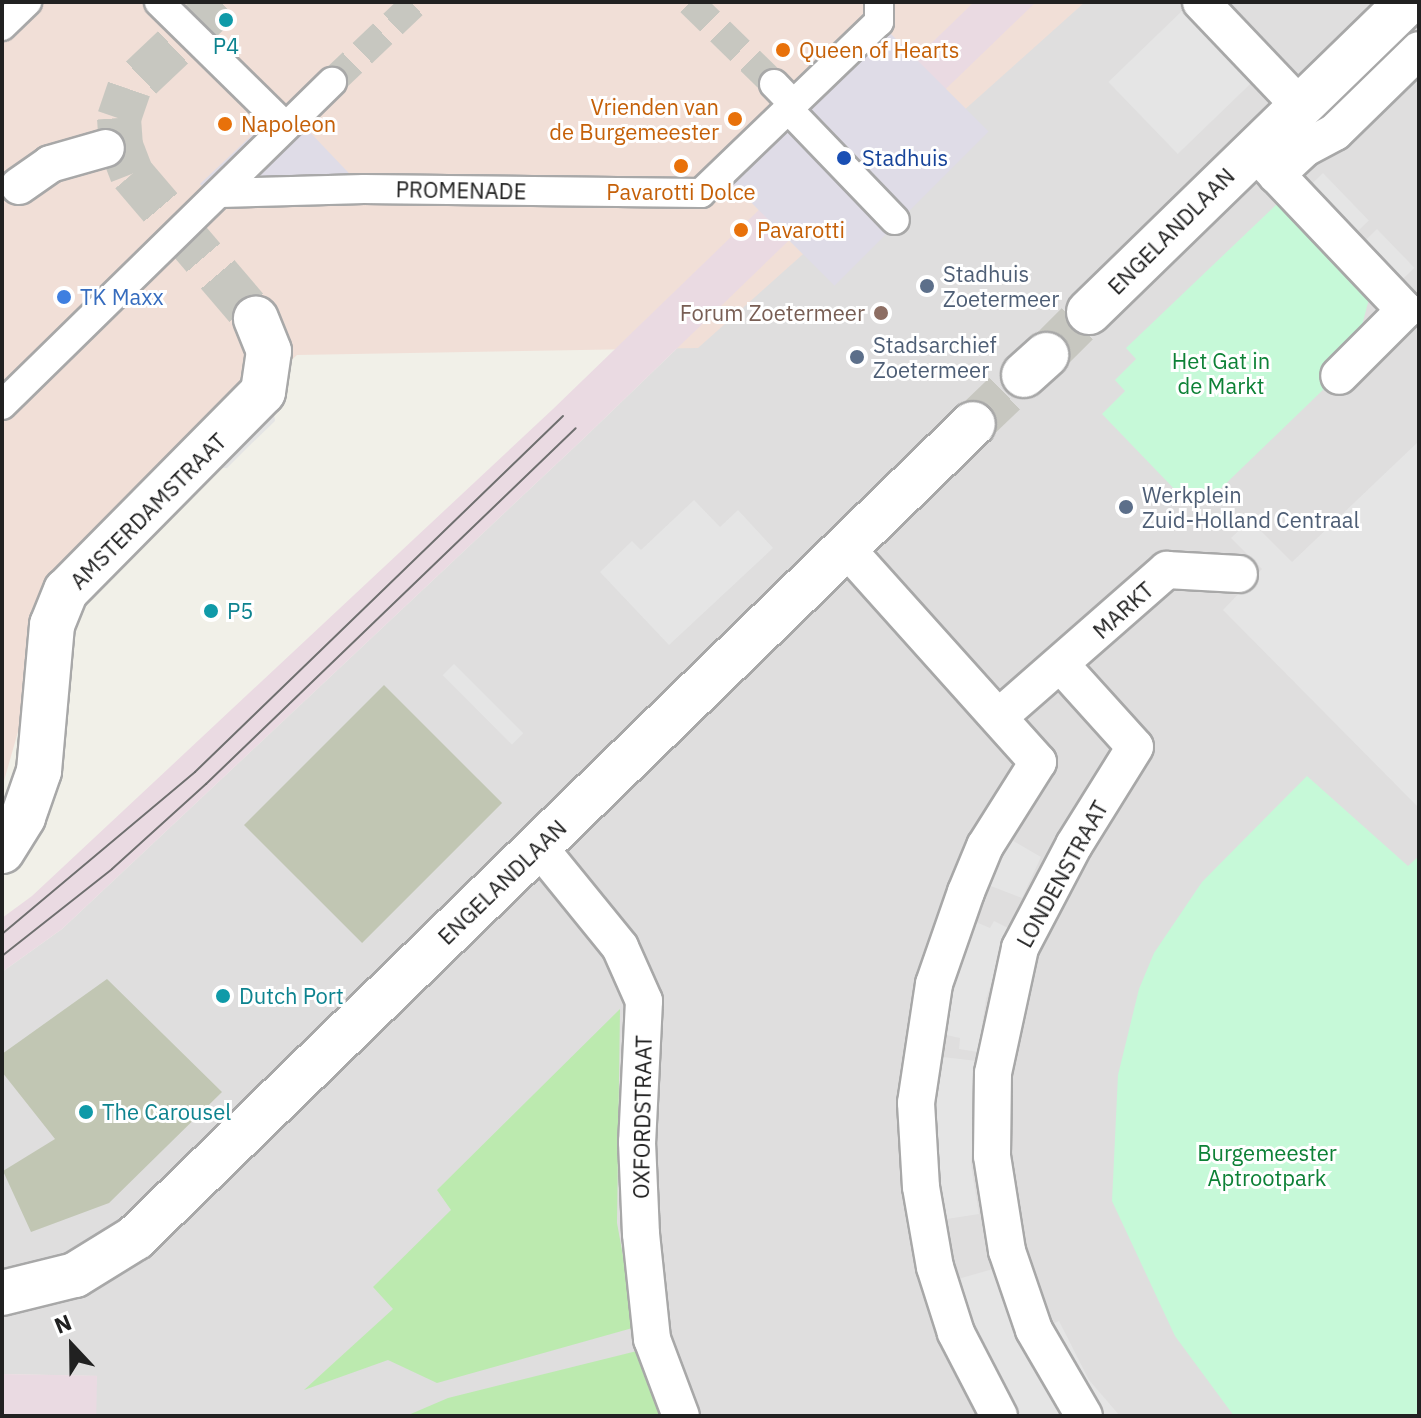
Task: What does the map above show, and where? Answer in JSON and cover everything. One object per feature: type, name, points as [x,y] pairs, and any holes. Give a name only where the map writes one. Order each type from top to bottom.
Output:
[{"type":"street","points":[[2,26],[27,2]]},
{"type":"street","points":[[159,2],[284,125]]},
{"type":"street","name":"ENGELANDLAAN","points":[[1089,312],[1265,163],[1300,106],[1408,2]]},
{"type":"street","points":[[1200,3],[1300,106]]},
{"type":"street","points":[[879,12],[785,99],[895,220]]},
{"type":"street","points":[[1339,376],[1405,310],[1265,163],[1305,148],[1335,132],[1419,50]]},
{"type":"street","points":[[2,405],[220,193],[284,125],[332,82]]},
{"type":"street","name":"PROMENADE","points":[[220,193],[364,189],[701,193],[785,99]]},
{"type":"street","points":[[19,186],[50,164],[106,148]]},
{"type":"street","name":"AMSTERDAMSTRAAT","points":[[2,851],[23,817],[39,771],[52,625],[66,591],[263,392],[269,351],[256,319]]},
{"type":"street","name":"ENGELANDLAAN","points":[[2,1293],[75,1275],[135,1238],[973,424]]},
{"type":"street","points":[[845,547],[1000,716],[1038,762],[985,846],[966,892],[934,984],[916,1103],[921,1187],[935,1267],[956,1333],[999,1416]]},
{"type":"street","name":"MARKT","points":[[1061,665],[1167,570],[1239,574]]},
{"type":"street","points":[[1000,716],[1061,665]]},
{"type":"street","name":"LONDENSTRAAT","points":[[1061,665],[1135,747],[1067,857],[1020,948],[993,1073],[992,1156],[1007,1251],[1034,1330],[1084,1416]]},
{"type":"street","name":"OXFORDSTRAAT","points":[[538,846],[620,947],[644,1001],[637,1142],[641,1234],[652,1339],[681,1416]]},
{"type":"shaded area","points":[[22,2],[1085,2],[698,348],[297,355],[64,570],[2,788],[2,22]]},
{"type":"shaded area","points":[[974,2],[1036,2],[582,440],[62,929],[2,972],[2,918],[32,896],[553,409]]},
{"type":"shaded area","points":[[1036,2],[1419,2],[1419,1416],[93,1416],[97,1376],[2,1374],[2,972],[62,929],[582,440]]},
{"type":"shaded area","points":[[1186,7],[1255,79],[1178,154],[1108,82]]},
{"type":"shaded area","points":[[879,22],[989,132],[834,286],[725,176]]},
{"type":"shaded area","points":[[284,105],[364,189],[214,199],[200,184]]},
{"type":"shaded area","points":[[1323,173],[1369,220],[1356,233],[1310,186]]},
{"type":"shaded area","points":[[1377,229],[1415,268],[1402,280],[1364,242]]},
{"type":"shaded area","points":[[273,407],[275,421],[227,468],[212,468]]},
{"type":"shaded area","points":[[1419,441],[1419,808],[1223,610],[1262,569],[1231,538],[1250,520],[1292,562]]},
{"type":"shaded area","points":[[694,500],[720,527],[738,510],[773,548],[669,645],[600,572],[632,541],[641,550]]},
{"type":"shaded area","points":[[454,664],[523,733],[512,745],[443,675]]},
{"type":"shaded area","points":[[384,685],[502,803],[362,943],[244,825]]},
{"type":"shaded area","points":[[1003,835],[1041,857],[1022,898],[983,883]]},
{"type":"shaded area","points":[[969,919],[990,928],[994,921],[1010,929],[986,999],[978,1052],[959,1049],[960,1038],[937,1033]]},
{"type":"shaded area","points":[[107,979],[222,1092],[109,1203],[31,1232],[3,1171],[55,1139],[2,1072],[2,1054]]},
{"type":"shaded area","points":[[934,1056],[977,1061],[971,1165],[979,1214],[940,1220],[932,1170]]},
{"type":"shaded area","points":[[993,1269],[1018,1338],[1063,1416],[1012,1416],[951,1281]]},
{"type":"shaded area","points":[[1059,1321],[1089,1380],[1120,1416],[1096,1416],[1044,1328]]},
{"type":"shaded area","points":[[2,1374],[97,1376],[96,1416],[2,1416]]},
{"type":"green space","name":"Het Gat in de Markt","points":[[1278,203],[1370,295],[1360,333],[1328,385],[1215,494],[1183,498],[1102,414],[1125,391],[1115,380],[1136,359],[1126,348]]},
{"type":"green space","name":"Burgemeester Aptrootpark","points":[[1307,776],[1408,866],[1419,856],[1419,1416],[1234,1416],[1175,1336],[1112,1201],[1118,1075],[1139,989],[1154,953],[1202,882]]},
{"type":"green space","points":[[620,1009],[617,1223],[636,1327],[437,1383],[388,1360],[304,1390],[393,1309],[373,1287],[451,1210],[437,1190]]},
{"type":"green space","points":[[645,1349],[667,1416],[406,1416],[448,1398]]},
{"type":"tunnel","points":[[221,2],[129,89],[119,118],[121,146],[132,174],[256,319]]},
{"type":"tunnel","points":[[332,82],[416,2]]},
{"type":"tunnel","points":[[690,2],[774,84]]},
{"type":"tunnel","points":[[1046,355],[1089,312]]},
{"type":"tunnel","points":[[973,424],[1024,375]]},
{"type":"tram line","points":[[2,934],[195,772],[563,416]]},
{"type":"tram line","points":[[2,956],[112,869],[206,784],[576,428]]},
{"type":"place","name":"P4","points":[[226,20]]},
{"type":"place","name":"Queen of Hearts","points":[[783,50]]},
{"type":"place","name":"Vrienden van de Burgemeester","points":[[735,119]]},
{"type":"place","name":"Napoleon","points":[[225,124]]},
{"type":"place","name":"Stadhuis","points":[[844,158]]},
{"type":"place","name":"Pavarotti Dolce","points":[[681,166]]},
{"type":"place","name":"Pavarotti","points":[[741,230]]},
{"type":"place","name":"Stadhuis Zoetermeer","points":[[927,286]]},
{"type":"place","name":"TK Maxx","points":[[64,297]]},
{"type":"place","name":"Forum Zoetermeer","points":[[881,313]]},
{"type":"place","name":"Stadsarchief Zoetermeer","points":[[857,357]]},
{"type":"place","name":"Werkplein Zuid-Holland Centraal","points":[[1126,507]]},
{"type":"place","name":"P5","points":[[211,611]]},
{"type":"place","name":"Dutch Port","points":[[223,996]]},
{"type":"place","name":"The Carousel","points":[[86,1112]]}]
